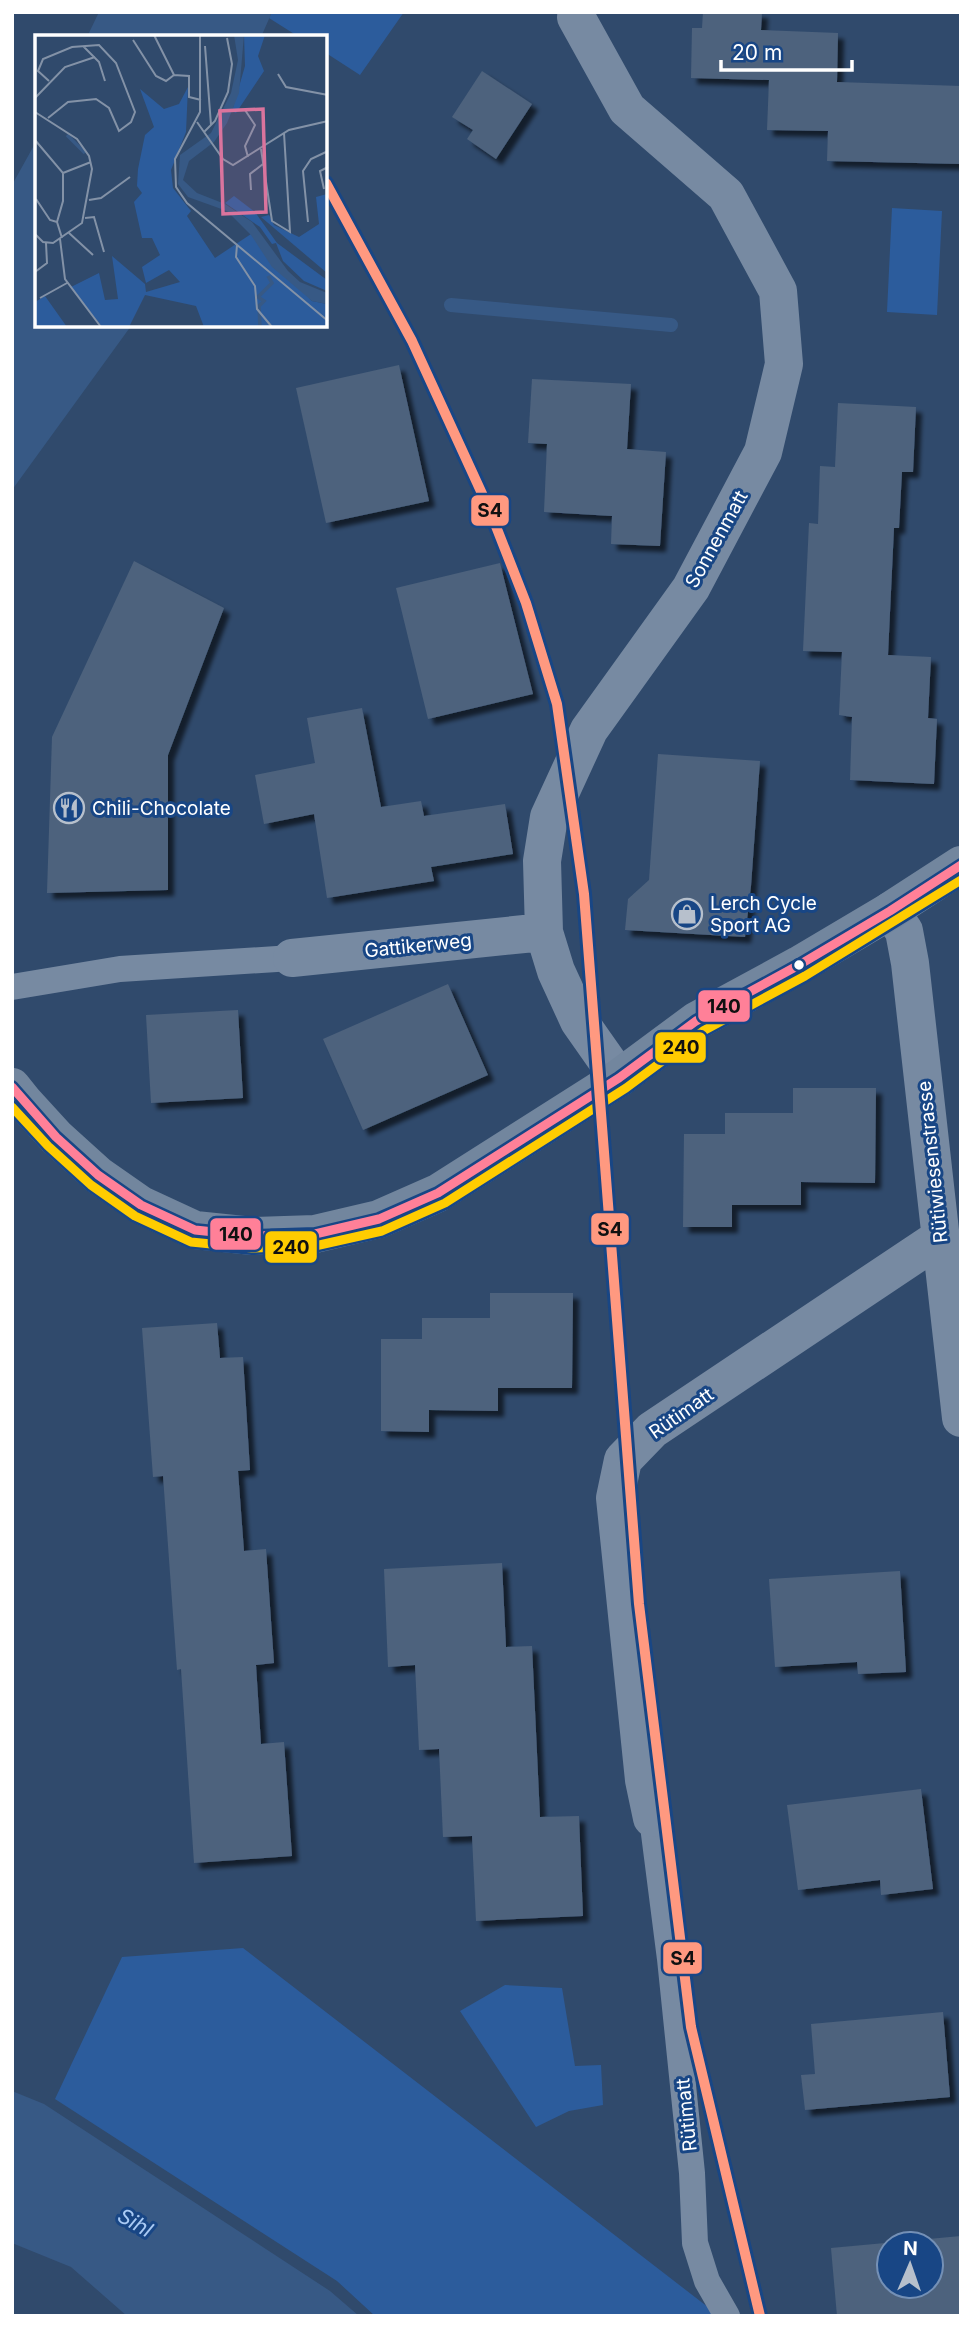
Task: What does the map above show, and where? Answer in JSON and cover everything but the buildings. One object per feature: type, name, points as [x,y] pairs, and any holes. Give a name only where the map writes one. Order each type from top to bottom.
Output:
[{"type":"main road","points":[[12,1087],[56,1137],[98,1175],[141,1205],[195,1230],[253,1236],[315,1234],[379,1219],[438,1193],[619,1079],[696,1021],[799,965],[961,865]]},
{"type":"street","name":"Sonnenmatt","points":[[576,17],[627,109],[726,195],[778,291],[784,364],[763,452],[691,587],[589,730],[549,817],[542,861],[544,932],[555,971],[579,1021],[619,1079]]},
{"type":"street","name":"Rütiwiesenstrasse","points":[[890,911],[904,930],[910,963],[961,1418]]},
{"type":"street","name":"Gattikerweg","points":[[292,958],[544,932]]},
{"type":"street","name":"Rütimatt","points":[[652,1818],[644,1780],[615,1498],[623,1460],[652,1430],[941,1237]]},
{"type":"lane","points":[[12,987],[120,968],[292,958]]},
{"type":"lane","name":"Rütimatt","points":[[652,1818],[672,1973],[692,2173],[695,2243],[707,2281],[727,2316]]},
{"type":"shaded area","points":[[272,12],[404,12],[360,75],[327,54],[327,35],[296,35],[269,18]]},
{"type":"shaded area","points":[[892,208],[942,211],[937,315],[887,312]]},
{"type":"shaded area","points":[[243,1948],[713,2311],[716,2316],[375,2316],[337,2281],[55,2099],[122,1957]]},
{"type":"shaded area","points":[[505,1985],[562,1988],[575,2066],[601,2065],[603,2105],[569,2111],[536,2127],[460,2011]]},
{"type":"water","points":[[99,12],[272,12],[262,35],[88,35]]},
{"type":"water","points":[[35,144],[35,327],[130,327],[12,490],[12,185]]},
{"type":"water","name":"Sihl","points":[[12,2091],[44,2104],[330,2291],[359,2316],[127,2316],[71,2267],[12,2243]]},
{"type":"waterway","points":[[451,305],[671,325]]},
{"type":"transit line","name":"S4","points":[[327,185],[412,341],[490,511],[526,603],[557,704],[584,894],[639,1604],[691,2027],[760,2316]]},
{"type":"transit line","name":"140","points":[[12,1087],[56,1137],[98,1175],[141,1205],[195,1230],[253,1236],[315,1234],[379,1219],[438,1193],[619,1078],[696,1021],[799,965],[961,865]]},
{"type":"transit line","name":"240","points":[[12,1107],[48,1146],[91,1185],[135,1216],[191,1242],[252,1248],[315,1246],[382,1231],[445,1203],[626,1088],[703,1031],[805,976],[961,880]]},
{"type":"place","name":"Chili-Chocolate","points":[[69,808]]},
{"type":"place","name":"Lerch Cycle Sport AG","points":[[687,914]]}]
